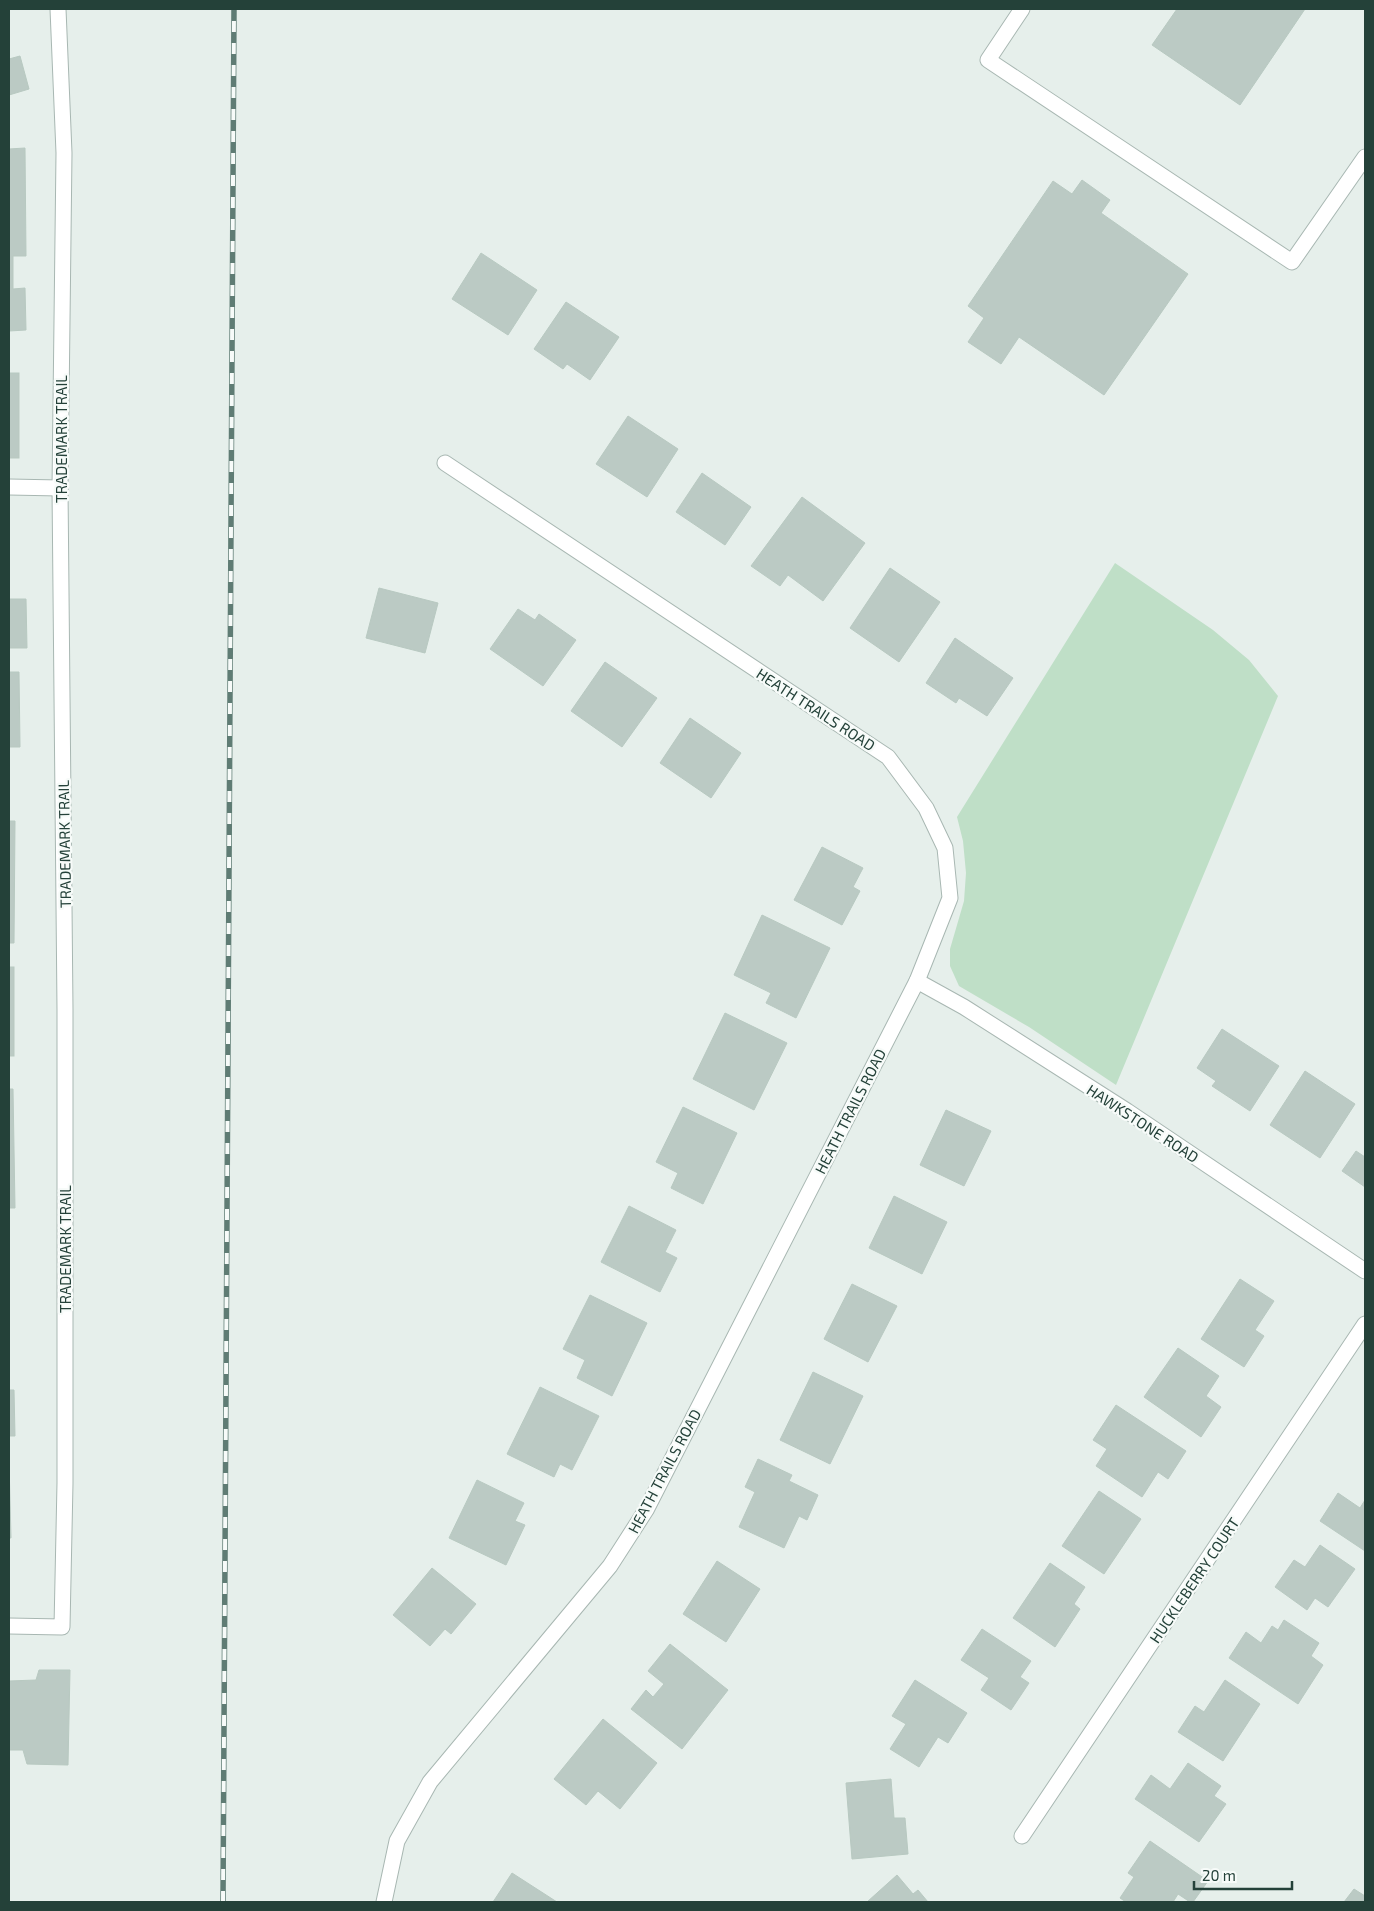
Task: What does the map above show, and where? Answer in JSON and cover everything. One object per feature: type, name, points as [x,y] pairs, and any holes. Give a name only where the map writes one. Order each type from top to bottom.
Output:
[{"type":"street","name":"TRADEMARK TRAIL","points":[[9,1626],[62,1627],[65,1483],[65,999],[60,488],[64,153],[58,9]]},
{"type":"street","points":[[1022,9],[988,60],[1292,262],[1365,157]]},
{"type":"street","name":"HEATH TRAILS ROAD","points":[[384,1902],[397,1841],[430,1782],[610,1566],[646,1510],[917,981],[950,898],[945,848],[926,808],[888,757],[445,463]]},
{"type":"street","points":[[9,487],[60,488]]},
{"type":"street","name":"HAWKSTONE ROAD","points":[[917,981],[964,1007],[1127,1111],[1365,1271]]},
{"type":"street","name":"HUCKLEBERRY COURT","points":[[1022,1836],[1365,1324]]},
{"type":"green space","points":[[1115,563],[1213,630],[1249,660],[1278,696],[1116,1085],[1029,1027],[959,986],[950,966],[950,949],[964,901],[966,873],[963,841],[957,817]]},
{"type":"building","points":[[1177,9],[1305,9],[1240,105],[1152,45]]},
{"type":"building","points":[[20,56],[29,89],[9,95],[9,59]]},
{"type":"building","points":[[25,148],[26,256],[13,256],[13,289],[25,288],[26,330],[9,331],[9,149]]},
{"type":"building","points":[[1082,180],[1110,200],[1101,213],[1188,274],[1104,395],[1019,337],[1001,364],[968,342],[984,318],[968,306],[1053,181],[1072,194]]},
{"type":"building","points":[[481,253],[537,290],[508,335],[452,299]]},
{"type":"building","points":[[566,302],[619,337],[590,380],[567,364],[563,369],[534,349]]},
{"type":"building","points":[[9,373],[19,373],[19,458],[9,458]]},
{"type":"building","points":[[628,416],[678,449],[647,497],[596,464]]},
{"type":"building","points":[[702,473],[751,507],[725,545],[676,512]]},
{"type":"building","points":[[802,497],[865,543],[823,601],[788,575],[780,586],[751,566]]},
{"type":"building","points":[[890,568],[940,602],[899,662],[850,628]]},
{"type":"building","points":[[379,588],[438,603],[425,653],[366,638]]},
{"type":"building","points":[[9,599],[26,599],[27,648],[9,648]]},
{"type":"building","points":[[518,609],[535,620],[539,614],[576,640],[543,686],[490,649]]},
{"type":"building","points":[[955,638],[1013,678],[987,716],[959,698],[956,703],[926,683]]},
{"type":"building","points":[[605,662],[657,698],[622,747],[571,711]]},
{"type":"building","points":[[9,672],[19,672],[20,747],[9,747]]},
{"type":"building","points":[[690,718],[741,753],[711,798],[660,763]]},
{"type":"building","points":[[9,821],[15,821],[14,943],[9,943]]},
{"type":"building","points":[[822,847],[863,868],[853,887],[860,891],[842,925],[794,900]]},
{"type":"building","points":[[762,915],[830,948],[796,1018],[766,1003],[771,993],[734,975]]},
{"type":"building","points":[[9,967],[14,967],[14,1056],[9,1056]]},
{"type":"building","points":[[725,1013],[787,1043],[754,1110],[693,1079]]},
{"type":"building","points":[[1222,1029],[1279,1066],[1250,1111],[1212,1086],[1216,1081],[1197,1068]]},
{"type":"building","points":[[1305,1071],[1355,1104],[1320,1158],[1270,1125]]},
{"type":"building","points":[[9,1089],[13,1089],[15,1208],[9,1208]]},
{"type":"building","points":[[683,1107],[737,1133],[703,1204],[671,1188],[678,1173],[656,1162]]},
{"type":"building","points":[[946,1110],[991,1131],[964,1186],[920,1165]]},
{"type":"building","points":[[1356,1151],[1365,1157],[1365,1187],[1342,1171]]},
{"type":"building","points":[[894,1196],[947,1222],[922,1274],[869,1248]]},
{"type":"building","points":[[629,1206],[676,1230],[665,1252],[677,1258],[660,1292],[601,1262]]},
{"type":"building","points":[[1240,1279],[1274,1301],[1255,1330],[1264,1336],[1244,1367],[1201,1339]]},
{"type":"building","points":[[852,1284],[897,1306],[868,1362],[824,1339]]},
{"type":"building","points":[[590,1295],[647,1323],[612,1396],[577,1378],[585,1360],[563,1349]]},
{"type":"building","points":[[1178,1348],[1219,1376],[1206,1396],[1221,1407],[1201,1437],[1144,1397]]},
{"type":"building","points":[[813,1372],[863,1396],[830,1464],[780,1440]]},
{"type":"building","points":[[540,1387],[599,1416],[572,1470],[560,1464],[554,1477],[507,1454]]},
{"type":"building","points":[[9,1390],[14,1390],[15,1436],[9,1436]]},
{"type":"building","points":[[1116,1405],[1186,1451],[1168,1479],[1158,1472],[1142,1497],[1096,1466],[1107,1449],[1093,1440]]},
{"type":"building","points":[[758,1459],[792,1475],[789,1481],[818,1495],[807,1520],[799,1516],[784,1548],[739,1527],[755,1492],[745,1487]]},
{"type":"building","points":[[9,1463],[11,1538],[9,1538]]},
{"type":"building","points":[[477,1480],[524,1503],[515,1521],[525,1525],[506,1565],[449,1538]]},
{"type":"building","points":[[1099,1491],[1141,1519],[1104,1574],[1062,1546]]},
{"type":"building","points":[[1338,1493],[1360,1508],[1365,1500],[1365,1551],[1320,1521]]},
{"type":"building","points":[[1320,1545],[1355,1569],[1328,1607],[1315,1598],[1307,1610],[1275,1587],[1294,1560],[1305,1567]]},
{"type":"building","points":[[717,1561],[760,1589],[726,1642],[683,1614]]},
{"type":"building","points":[[1050,1563],[1085,1587],[1074,1604],[1080,1609],[1055,1647],[1013,1618]]},
{"type":"building","points":[[432,1568],[476,1604],[451,1634],[445,1629],[430,1646],[393,1615]]},
{"type":"building","points":[[1284,1620],[1319,1643],[1311,1656],[1323,1665],[1298,1704],[1229,1658],[1246,1632],[1261,1643],[1272,1626],[1278,1630]]},
{"type":"building","points":[[982,1629],[1031,1661],[1020,1677],[1029,1683],[1011,1710],[981,1690],[989,1678],[961,1660]]},
{"type":"building","points":[[670,1644],[728,1690],[682,1749],[631,1709],[646,1690],[653,1697],[664,1684],[648,1671]]},
{"type":"building","points":[[39,1670],[70,1670],[68,1765],[27,1764],[23,1750],[9,1750],[9,1681],[36,1680]]},
{"type":"building","points":[[915,1680],[967,1713],[948,1743],[938,1737],[919,1767],[890,1749],[906,1724],[892,1716]]},
{"type":"building","points":[[1225,1680],[1260,1704],[1223,1761],[1178,1732],[1195,1706],[1204,1712]]},
{"type":"building","points":[[603,1719],[657,1763],[620,1809],[598,1791],[586,1805],[554,1779]]},
{"type":"building","points":[[1188,1763],[1221,1786],[1214,1796],[1226,1804],[1199,1842],[1135,1799],[1151,1775],[1170,1789]]},
{"type":"building","points":[[891,1779],[894,1818],[905,1818],[908,1854],[852,1859],[846,1783]]},
{"type":"building","points":[[1150,1841],[1208,1881],[1193,1902],[1178,1894],[1173,1902],[1126,1902],[1120,1898],[1134,1877],[1128,1873]]},
{"type":"building","points":[[512,1873],[557,1902],[493,1902]]},
{"type":"building","points":[[897,1875],[913,1894],[918,1890],[928,1902],[867,1902]]},
{"type":"building","points":[[1354,1889],[1365,1896],[1365,1902],[1344,1902]]},
{"type":"railway","points":[[223,1902],[234,9]]}]
